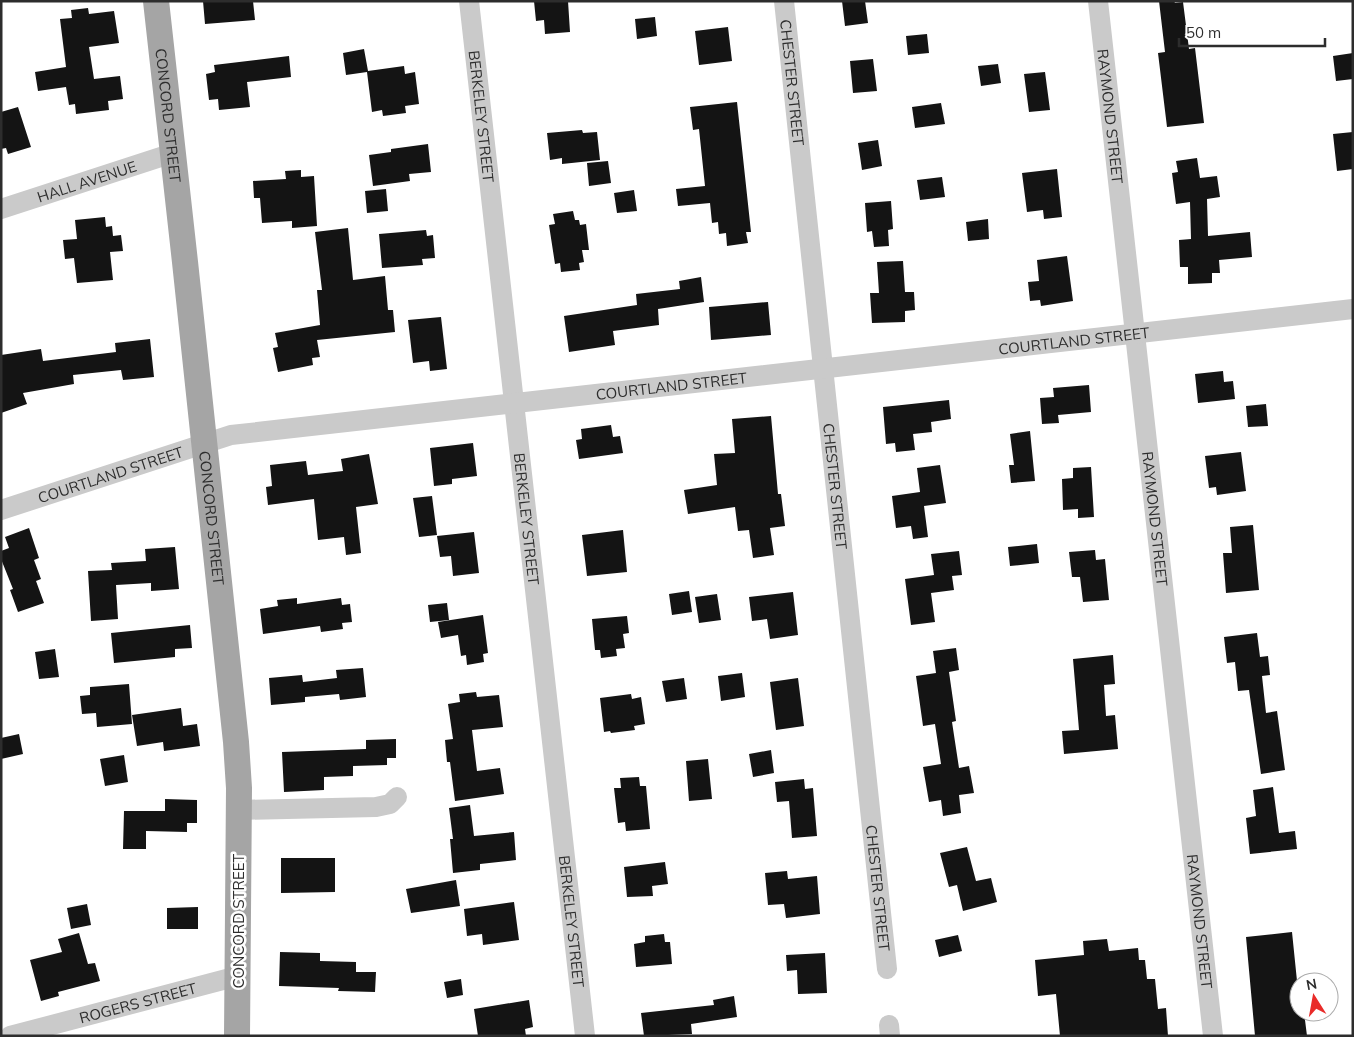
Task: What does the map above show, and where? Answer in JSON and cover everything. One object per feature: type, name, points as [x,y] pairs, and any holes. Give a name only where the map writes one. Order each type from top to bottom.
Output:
[{"type":"main road","name":"CONCORD STREET","points":[[156,1],[236,742],[238,810],[237,1036]]},
{"type":"street","name":"BERKELEY STREET","points":[[469,1],[585,1036]]},
{"type":"street","name":"CHESTER STREET","points":[[784,1],[887,969]]},
{"type":"street","name":"RAYMOND STREET","points":[[1098,1],[1213,1036]]},
{"type":"street","name":"HALL AVENUE","points":[[1,209],[173,153]]},
{"type":"street","name":"COURTLAND STREET","points":[[1,510],[231,435],[1134,332],[1353,309]]},
{"type":"street","points":[[238,810],[376,807],[390,804],[397,797]]},
{"type":"street","name":"ROGERS STREET","points":[[10,1036],[238,976]]},
{"type":"building","points":[[203,1],[253,1],[255,20],[205,24]]},
{"type":"building","points":[[534,1],[568,1],[570,32],[545,34],[544,20],[536,21]]},
{"type":"building","points":[[842,1],[865,1],[868,23],[845,26]]},
{"type":"building","points":[[1159,1],[1183,2],[1189,49],[1195,48],[1204,123],[1167,127],[1158,53],[1165,52]]},
{"type":"building","points":[[88,8],[89,14],[114,11],[119,43],[89,47],[94,79],[120,76],[123,99],[108,101],[109,110],[76,114],[75,104],[69,105],[66,87],[38,91],[35,72],[66,67],[60,19],[72,18],[71,10]]},
{"type":"building","points":[[655,17],[657,36],[637,39],[635,19]]},
{"type":"building","points":[[728,27],[732,61],[699,65],[695,31]]},
{"type":"building","points":[[927,34],[929,53],[908,55],[906,36]]},
{"type":"building","points":[[364,49],[368,71],[404,66],[405,74],[415,72],[419,104],[405,106],[406,113],[383,116],[382,110],[372,112],[367,72],[346,75],[343,53]]},
{"type":"building","points":[[1353,53],[1353,79],[1336,81],[1333,56]]},
{"type":"building","points":[[289,56],[291,77],[247,82],[250,107],[219,110],[218,99],[209,100],[206,74],[215,72],[214,65]]},
{"type":"building","points":[[873,59],[877,91],[853,93],[850,61]]},
{"type":"building","points":[[998,64],[1001,83],[981,86],[978,66]]},
{"type":"building","points":[[1045,72],[1050,110],[1029,112],[1024,74]]},
{"type":"building","points":[[737,102],[751,232],[746,232],[748,243],[727,246],[726,233],[719,234],[718,222],[712,223],[710,203],[678,206],[676,189],[705,186],[699,129],[693,130],[690,107]]},
{"type":"building","points":[[941,103],[945,124],[915,128],[912,107]]},
{"type":"building","points":[[18,107],[31,147],[8,154],[6,148],[1,149],[1,112]]},
{"type":"building","points":[[582,130],[583,133],[597,132],[600,160],[562,164],[562,158],[550,160],[547,133]]},
{"type":"building","points":[[1353,132],[1353,169],[1337,171],[1333,134]]},
{"type":"building","points":[[878,140],[882,166],[862,170],[858,143]]},
{"type":"building","points":[[428,144],[431,172],[409,174],[410,181],[373,186],[369,155],[391,152],[391,149]]},
{"type":"building","points":[[1197,158],[1200,178],[1217,176],[1220,197],[1207,199],[1208,236],[1250,232],[1252,257],[1219,260],[1220,273],[1212,273],[1212,283],[1188,284],[1188,267],[1180,267],[1179,240],[1191,239],[1190,202],[1176,204],[1172,173],[1178,172],[1176,161]]},
{"type":"building","points":[[608,161],[611,183],[589,186],[587,163]]},
{"type":"building","points":[[1057,169],[1062,217],[1044,219],[1043,210],[1027,212],[1022,173]]},
{"type":"building","points":[[301,170],[301,177],[314,176],[317,226],[292,228],[292,221],[262,223],[260,198],[254,198],[253,181],[286,179],[285,171]]},
{"type":"building","points":[[942,177],[945,197],[920,200],[917,180]]},
{"type":"building","points":[[386,189],[388,211],[367,213],[365,191]]},
{"type":"building","points":[[634,190],[637,211],[617,213],[614,193]]},
{"type":"building","points":[[891,201],[893,229],[888,230],[889,246],[874,247],[872,231],[867,232],[865,203]]},
{"type":"building","points":[[573,211],[575,220],[579,220],[580,225],[586,224],[589,250],[582,250],[584,262],[579,263],[580,270],[561,272],[560,263],[555,264],[549,225],[555,224],[553,214]]},
{"type":"building","points":[[105,217],[106,227],[112,226],[113,236],[121,235],[123,251],[110,252],[113,280],[77,283],[74,258],[65,259],[63,240],[77,239],[75,220]]},
{"type":"building","points":[[988,219],[989,239],[968,241],[966,222]]},
{"type":"building","points":[[348,228],[353,280],[385,276],[388,310],[393,310],[395,332],[317,340],[320,357],[312,358],[313,365],[278,372],[273,348],[278,347],[275,333],[320,325],[317,290],[322,290],[315,232]]},
{"type":"building","points":[[426,230],[427,236],[433,235],[435,258],[422,259],[423,265],[382,268],[379,234]]},
{"type":"building","points":[[1067,256],[1073,301],[1041,306],[1040,300],[1030,301],[1028,282],[1039,281],[1037,260]]},
{"type":"building","points":[[903,261],[905,292],[914,292],[915,310],[905,311],[905,322],[872,323],[870,293],[879,293],[877,262]]},
{"type":"building","points":[[701,277],[704,302],[658,309],[659,325],[613,331],[615,345],[569,352],[564,316],[637,305],[636,294],[680,289],[679,281]]},
{"type":"building","points":[[768,302],[771,335],[711,340],[709,307]]},
{"type":"building","points":[[441,317],[447,369],[430,371],[429,361],[413,363],[408,320]]},
{"type":"building","points":[[150,339],[154,377],[123,380],[121,370],[73,375],[74,384],[23,393],[27,404],[1,413],[1,355],[41,349],[43,361],[116,352],[115,343]]},
{"type":"building","points":[[1223,371],[1224,382],[1233,381],[1235,399],[1198,403],[1195,374]]},
{"type":"building","points":[[1089,385],[1091,412],[1058,415],[1059,423],[1042,424],[1040,398],[1054,397],[1053,388]]},
{"type":"building","points":[[949,400],[951,419],[931,422],[932,432],[913,434],[915,450],[896,452],[895,443],[886,444],[883,407]]},
{"type":"building","points":[[1266,404],[1268,426],[1248,427],[1246,406]]},
{"type":"building","points":[[771,416],[778,494],[781,494],[785,526],[770,528],[774,555],[753,558],[749,530],[738,531],[735,507],[688,514],[684,490],[717,485],[714,454],[735,453],[732,419]]},
{"type":"building","points":[[611,425],[613,437],[620,436],[623,453],[579,459],[576,440],[582,439],[581,429]]},
{"type":"building","points":[[1030,431],[1035,481],[1011,483],[1009,465],[1014,465],[1010,434]]},
{"type":"building","points":[[473,443],[477,476],[452,479],[452,484],[434,486],[430,448]]},
{"type":"building","points":[[1241,452],[1246,491],[1217,495],[1216,487],[1209,488],[1205,456]]},
{"type":"building","points":[[369,454],[378,504],[356,507],[361,553],[346,555],[344,537],[318,540],[314,499],[268,505],[266,487],[272,486],[270,465],[306,461],[308,475],[343,471],[341,459]]},
{"type":"building","points":[[940,465],[946,503],[924,506],[928,537],[913,539],[911,526],[896,528],[892,496],[920,492],[917,468]]},
{"type":"building","points":[[1091,467],[1094,517],[1078,518],[1078,509],[1063,510],[1062,479],[1073,478],[1073,468]]},
{"type":"building","points":[[432,496],[437,535],[419,537],[413,498]]},
{"type":"building","points":[[1253,525],[1259,590],[1226,593],[1223,553],[1232,553],[1230,527]]},
{"type":"building","points":[[29,528],[39,558],[34,560],[41,579],[36,581],[44,603],[18,612],[10,590],[13,589],[1,559],[1,551],[9,548],[5,537]]},
{"type":"building","points":[[623,530],[627,572],[587,576],[582,535]]},
{"type":"building","points":[[474,532],[479,573],[453,576],[451,556],[440,557],[437,536]]},
{"type":"building","points":[[1037,544],[1039,563],[1010,566],[1008,547]]},
{"type":"building","points":[[175,547],[179,589],[151,591],[151,583],[116,585],[118,619],[91,621],[88,571],[112,570],[111,563],[146,561],[145,549]]},
{"type":"building","points":[[1095,550],[1096,560],[1105,559],[1109,600],[1083,602],[1080,577],[1072,577],[1069,552]]},
{"type":"building","points":[[959,551],[962,575],[952,576],[954,590],[931,593],[935,622],[911,625],[905,579],[934,575],[931,554]]},
{"type":"building","points":[[689,591],[692,612],[672,615],[669,594]]},
{"type":"building","points":[[793,592],[798,635],[770,639],[767,619],[752,621],[749,597]]},
{"type":"building","points":[[717,594],[721,620],[699,623],[695,597]]},
{"type":"building","points":[[297,598],[297,604],[341,598],[342,605],[350,604],[352,622],[342,623],[343,629],[321,632],[320,626],[263,634],[260,609],[278,606],[277,600]]},
{"type":"building","points":[[447,603],[449,620],[430,622],[428,605]]},
{"type":"building","points":[[483,615],[488,653],[483,654],[484,662],[467,665],[466,655],[461,656],[458,635],[441,638],[438,622]]},
{"type":"building","points":[[627,616],[629,633],[623,634],[625,648],[616,649],[617,656],[601,658],[600,650],[595,650],[592,619]]},
{"type":"building","points":[[190,625],[192,648],[175,649],[175,657],[114,663],[111,633]]},
{"type":"building","points":[[1257,633],[1260,657],[1268,656],[1270,675],[1262,676],[1266,713],[1277,711],[1285,770],[1261,774],[1249,690],[1238,691],[1235,662],[1227,663],[1224,637]]},
{"type":"building","points":[[956,648],[959,670],[949,672],[956,721],[952,722],[959,768],[969,766],[974,793],[959,795],[961,813],[943,816],[941,800],[929,802],[923,767],[941,764],[935,724],[923,726],[916,676],[936,673],[933,651]]},
{"type":"building","points":[[55,649],[59,677],[39,679],[35,652]]},
{"type":"building","points":[[1113,655],[1115,684],[1104,685],[1106,716],[1115,715],[1118,749],[1064,754],[1062,731],[1079,730],[1073,659]]},
{"type":"building","points":[[363,668],[366,697],[340,700],[339,694],[305,697],[305,702],[271,705],[269,678],[302,675],[303,682],[337,678],[336,670]]},
{"type":"building","points":[[742,673],[745,697],[721,701],[718,676]]},
{"type":"building","points":[[684,678],[687,699],[666,702],[662,681]]},
{"type":"building","points":[[798,678],[804,726],[776,730],[770,682]]},
{"type":"building","points":[[129,684],[132,724],[97,727],[96,713],[82,714],[80,696],[90,695],[90,687]]},
{"type":"building","points":[[476,692],[477,697],[499,695],[503,727],[472,730],[477,771],[500,768],[504,794],[455,801],[450,762],[447,762],[445,740],[453,739],[448,704],[460,702],[459,694]]},
{"type":"building","points":[[631,694],[632,699],[641,697],[645,724],[634,726],[635,730],[604,732],[600,698]]},
{"type":"building","points":[[181,708],[183,726],[197,724],[200,746],[164,751],[163,742],[137,746],[132,715]]},
{"type":"building","points":[[19,734],[23,754],[1,759],[1,738]]},
{"type":"building","points":[[396,739],[396,758],[387,758],[387,765],[353,766],[353,776],[324,777],[324,790],[284,792],[282,752],[366,749],[366,740]]},
{"type":"building","points":[[771,750],[774,773],[753,777],[749,754]]},
{"type":"building","points":[[124,755],[128,782],[105,786],[100,759]]},
{"type":"building","points":[[708,759],[712,799],[689,801],[686,761]]},
{"type":"building","points":[[639,777],[640,786],[646,786],[650,829],[626,831],[625,822],[618,823],[614,788],[621,788],[620,778]]},
{"type":"building","points":[[804,779],[805,789],[813,788],[817,836],[792,838],[789,801],[777,802],[775,782]]},
{"type":"building","points":[[1273,787],[1279,833],[1295,831],[1297,849],[1250,854],[1246,818],[1256,816],[1253,790]]},
{"type":"building","points":[[165,799],[197,800],[197,823],[187,823],[187,832],[146,831],[146,849],[123,849],[124,811],[165,811]]},
{"type":"building","points":[[470,805],[474,836],[514,832],[516,860],[480,864],[480,870],[453,873],[450,839],[453,839],[449,808]]},
{"type":"building","points":[[967,847],[976,881],[991,878],[997,902],[963,911],[957,885],[949,887],[940,853]]},
{"type":"building","points":[[281,858],[335,858],[335,892],[281,893]]},
{"type":"building","points":[[665,862],[668,884],[652,886],[653,896],[627,897],[624,867]]},
{"type":"building","points":[[787,871],[788,879],[817,876],[820,914],[786,918],[784,904],[768,905],[765,873]]},
{"type":"building","points":[[456,880],[460,906],[411,913],[406,889]]},
{"type":"building","points":[[514,902],[519,940],[483,945],[482,934],[467,936],[464,909]]},
{"type":"building","points":[[87,904],[91,925],[71,929],[67,908]]},
{"type":"building","points":[[198,907],[198,929],[167,929],[167,908]]},
{"type":"building","points":[[1292,932],[1296,972],[1289,972],[1289,1022],[1305,1022],[1307,1036],[1255,1036],[1246,937]]},
{"type":"building","points":[[79,933],[88,964],[95,963],[100,981],[58,992],[59,996],[41,1001],[30,960],[62,952],[58,939]]},
{"type":"building","points":[[664,934],[665,942],[670,942],[672,964],[636,967],[634,944],[645,942],[645,936]]},
{"type":"building","points":[[958,935],[962,951],[939,957],[935,940]]},
{"type":"building","points":[[1107,939],[1109,951],[1138,948],[1139,960],[1145,960],[1147,979],[1155,979],[1158,1009],[1166,1008],[1168,1036],[1060,1036],[1056,994],[1038,996],[1035,960],[1084,955],[1083,941]]},
{"type":"building","points":[[280,952],[320,953],[320,961],[356,962],[356,972],[376,972],[375,992],[338,991],[339,988],[279,986]]},
{"type":"building","points":[[825,953],[827,993],[798,994],[797,970],[787,971],[786,955]]},
{"type":"building","points":[[461,979],[463,995],[447,998],[444,982]]},
{"type":"building","points":[[734,996],[737,1017],[691,1024],[692,1034],[644,1036],[641,1013],[714,1005],[713,1000]]},
{"type":"building","points":[[529,1000],[533,1027],[525,1029],[526,1036],[478,1036],[474,1009]]}]
